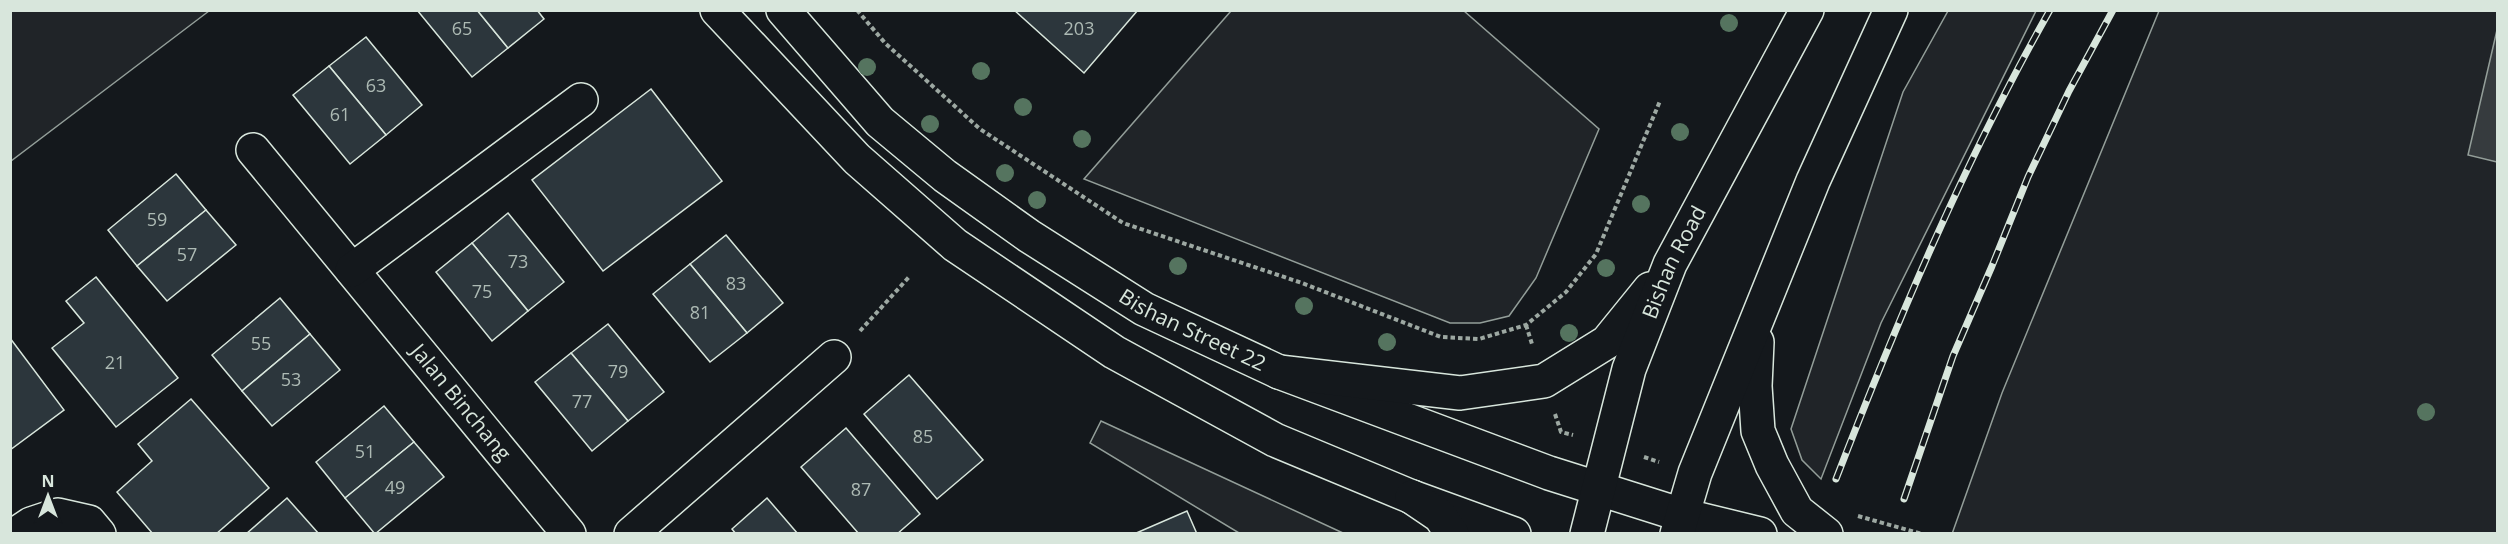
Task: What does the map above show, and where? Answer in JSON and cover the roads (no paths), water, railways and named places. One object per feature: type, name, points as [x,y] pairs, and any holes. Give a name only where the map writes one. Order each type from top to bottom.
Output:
[{"type":"main road","points":[[717,10],[857,159],[954,245],[1114,352],[1275,440],[1412,497],[1514,534]]},
{"type":"main road","name":"Bishan Street 22","points":[[783,10],[880,122],[945,176],[1029,236],[1144,309],[1278,372],[1549,473],[1599,488],[1680,524],[1760,534]]},
{"type":"main road","name":"Bishan Road","points":[[1587,534],[1629,369],[1670,264],[1807,10]]},
{"type":"main road","points":[[1680,524],[1695,473],[1813,181],[1891,10]]},
{"type":"main road","points":[[352,270],[581,100]]},
{"type":"main road","name":"Jalan Binchang","points":[[253,150],[569,534]]},
{"type":"main road","points":[[1278,372],[1460,393],[1544,381],[1607,342],[1670,264]]},
{"type":"main road","points":[[1759,316],[1755,386],[1758,431],[1772,465],[1797,511],[1826,534]]},
{"type":"main road","points":[[631,534],[834,357]]},
{"type":"main road","points":[[1412,497],[1440,516],[1452,534]]},
{"type":"main road","points":[[16,534],[31,524],[58,514],[89,522],[99,534]]},
{"type":"railway","points":[[1836,479],[1934,241],[1989,124],[2050,10]]},
{"type":"railway","points":[[1904,499],[1953,356],[2028,177],[2069,91],[2113,10]]}]
